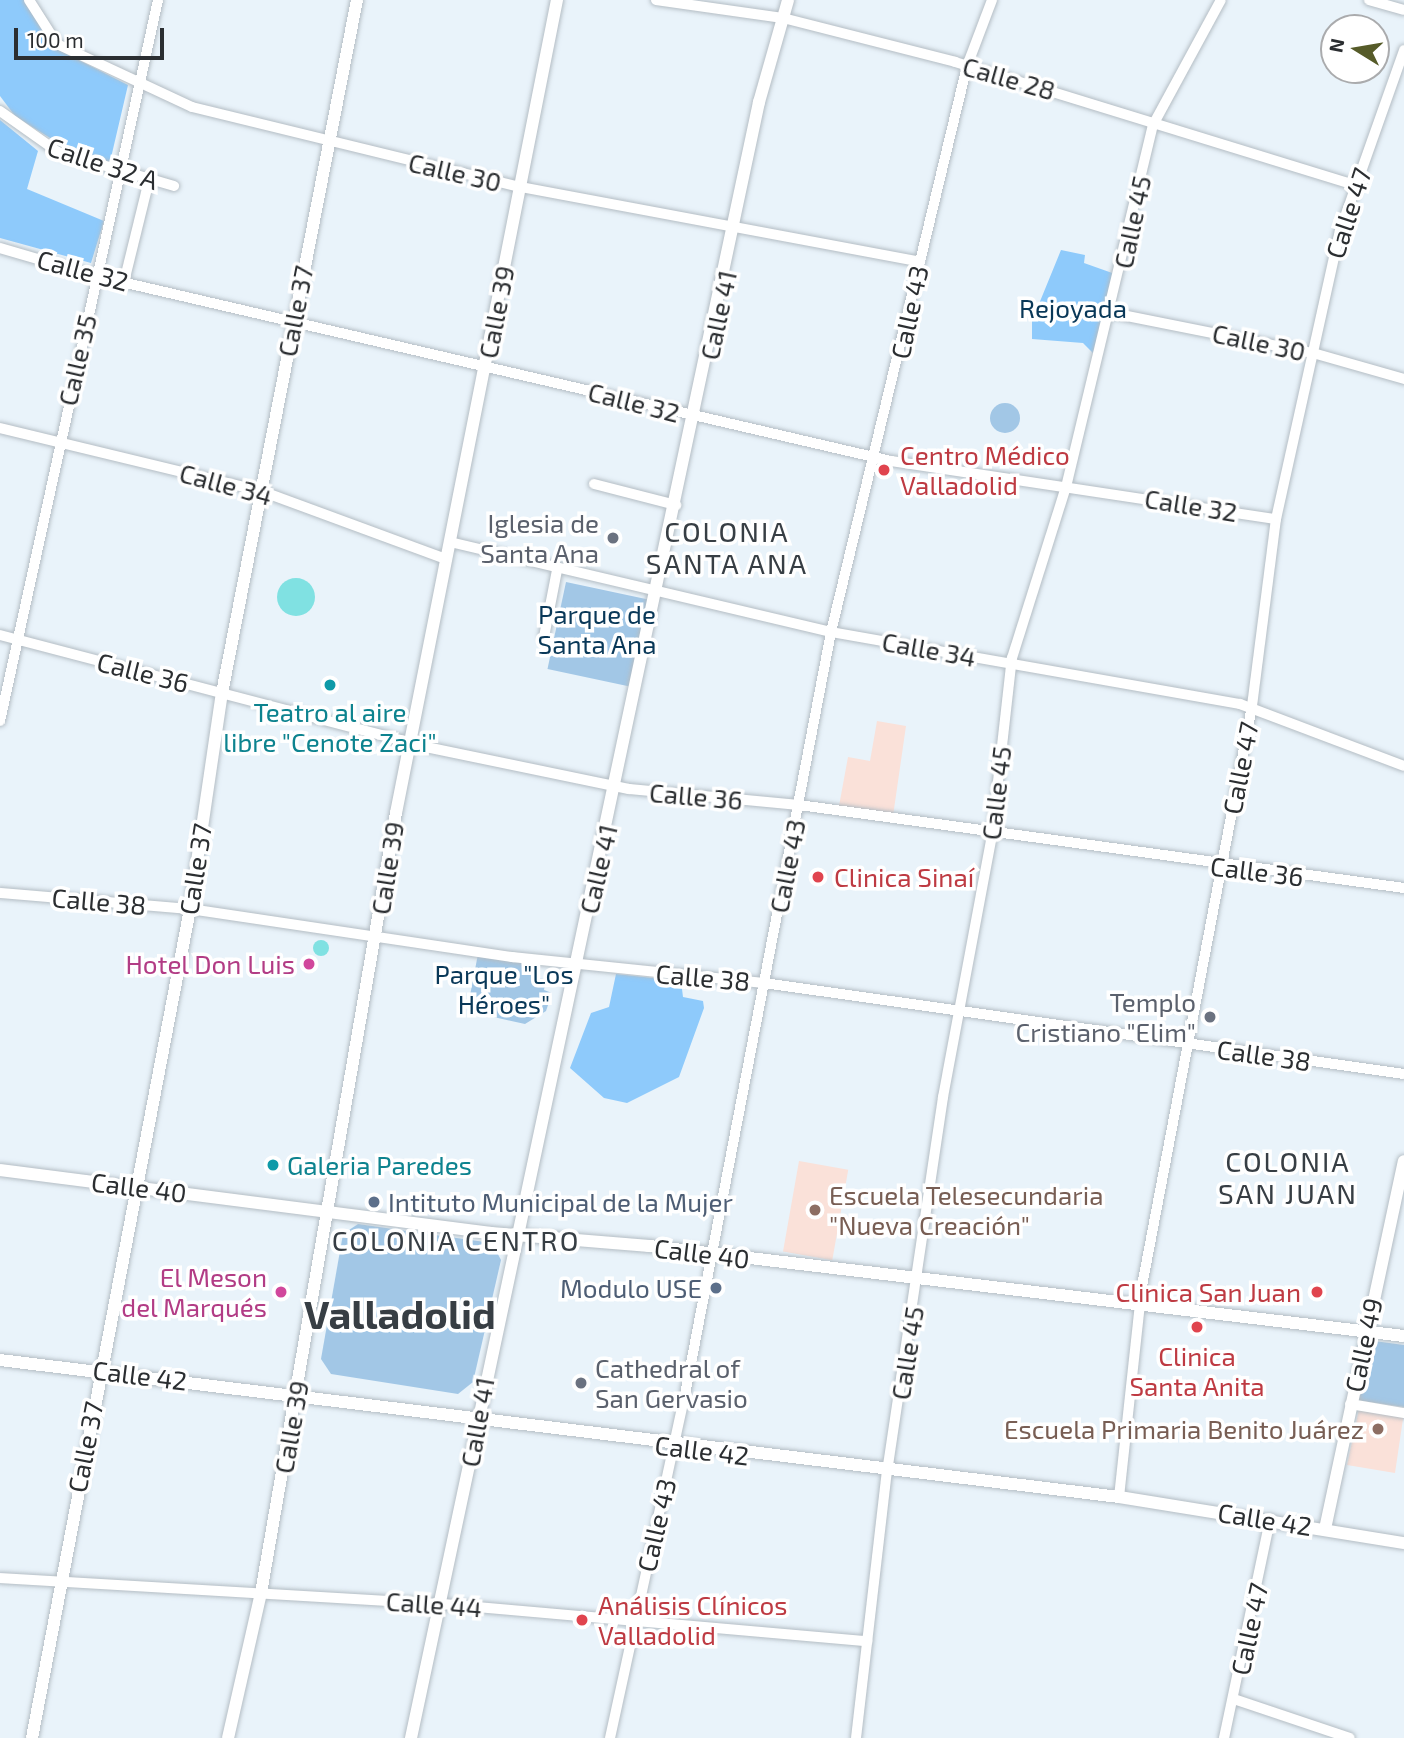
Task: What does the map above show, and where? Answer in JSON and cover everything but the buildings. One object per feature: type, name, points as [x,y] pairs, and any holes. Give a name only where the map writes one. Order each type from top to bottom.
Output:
[{"type":"main road","name":"Calle 37","points":[[32,1738],[135,1186],[190,909],[222,692],[292,320],[357,0]]},
{"type":"main road","name":"Calle 39","points":[[228,1738],[261,1593],[410,743],[557,0]]},
{"type":"main road","name":"Calle 41","points":[[411,1738],[442,1604],[477,1419],[517,1234],[617,787],[656,592],[788,0]]},
{"type":"main road","name":"Calle 49","points":[[1325,1529],[1365,1330],[1404,1161]]},
{"type":"main road","name":"Calle 40","points":[[0,1170],[517,1234],[920,1277],[1404,1336]]},
{"type":"main road","name":"Calle 42","points":[[0,1360],[296,1395],[674,1446],[1119,1497],[1270,1519],[1404,1543]]},
{"type":"street","name":"Calle 30","points":[[29,0],[57,44],[140,88],[330,142],[521,187],[737,225],[920,262]]},
{"type":"street","name":"Calle 35","points":[[0,721],[158,0]]},
{"type":"street","name":"Calle 28","points":[[656,0],[783,18],[967,66],[1356,185]]},
{"type":"street","name":"Calle 43","points":[[610,1738],[633,1619],[674,1446],[708,1254],[764,983],[831,632],[878,457],[920,262],[967,66],[992,0]]},
{"type":"street","name":"Calle 45","points":[[856,1738],[887,1472],[920,1277],[957,1015],[992,835],[1012,664],[1066,487],[1112,313],[1153,125],[1221,0]]},
{"type":"street","points":[[1369,0],[1404,10]]},
{"type":"street","name":"Calle 47","points":[[1119,1497],[1140,1303],[1192,1044],[1219,868],[1252,706],[1276,519],[1313,353],[1356,185],[1404,50]]},
{"type":"street","name":"Calle 32 A","points":[[0,111],[58,152],[121,173],[174,186]]},
{"type":"street","points":[[124,282],[149,180]]},
{"type":"street","name":"Calle 32","points":[[0,248],[96,276],[292,320],[696,418],[878,457],[1276,519]]},
{"type":"street","name":"Calle 30","points":[[1112,313],[1313,353],[1404,379]]},
{"type":"street","name":"Calle 34","points":[[0,428],[261,491],[446,559]]},
{"type":"street","points":[[594,484],[676,505]]},
{"type":"street","name":"Calle 34","points":[[450,542],[557,570],[831,632],[1252,706],[1404,766]]},
{"type":"street","points":[[544,637],[557,570]]},
{"type":"street","name":"Calle 36","points":[[0,635],[410,743],[617,787],[799,805],[1219,868],[1404,888]]},
{"type":"street","name":"Calle 38","points":[[0,893],[190,909],[376,939],[578,965],[764,983],[957,1015],[1404,1074]]},
{"type":"street","points":[[1391,1216],[1404,1219]]},
{"type":"street","points":[[1350,1404],[1404,1413]]},
{"type":"street","name":"Calle 47","points":[[1224,1738],[1270,1519]]},
{"type":"street","name":"Calle 44","points":[[0,1578],[442,1604],[867,1641]]},
{"type":"street","points":[[1234,1699],[1350,1738]]},
{"type":"shaded area","points":[[296,578],[309,584],[315,597],[309,610],[296,616],[283,610],[277,597],[283,584]]},
{"type":"shaded area","points":[[877,721],[906,726],[893,816],[839,806],[848,757],[870,761]]},
{"type":"shaded area","points":[[318,940],[324,940],[329,948],[327,954],[318,956],[313,951],[313,945]]},
{"type":"shaded area","name":"Escuela Telesecundaria \"Nueva Creación\"","points":[[799,1161],[848,1170],[832,1260],[783,1252]]},
{"type":"shaded area","name":"Escuela Primaria Benito Juárez","points":[[1359,1409],[1404,1412],[1395,1473],[1347,1465]]},
{"type":"green space","points":[[0,0],[25,0],[55,48],[128,85],[110,162],[50,138],[15,116],[0,96]]},
{"type":"green space","points":[[0,120],[38,151],[27,189],[104,221],[91,263],[0,238]]},
{"type":"green space","name":"Rejoyada","points":[[1061,250],[1085,255],[1084,263],[1115,274],[1094,354],[1083,343],[1032,339],[1032,321]]},
{"type":"green space","points":[[1005,403],[1016,407],[1020,418],[1016,429],[1005,433],[994,429],[990,418],[994,407]]},
{"type":"green space","name":"Parque de Santa Ana","points":[[566,582],[648,599],[630,687],[547,669]]},
{"type":"green space","name":"Parque \"Los Héroes\"","points":[[478,954],[538,963],[534,977],[546,979],[544,990],[552,993],[546,1011],[525,1024],[467,1011]]},
{"type":"green space","points":[[616,974],[681,981],[683,997],[703,1001],[704,1008],[679,1077],[627,1103],[604,1098],[570,1068],[591,1013],[609,1007]]},
{"type":"green space","points":[[358,1224],[492,1243],[501,1260],[473,1382],[458,1394],[331,1374],[321,1359],[343,1234]]},
{"type":"green space","points":[[1367,1340],[1404,1345],[1404,1407],[1356,1400]]},
{"type":"place","name":"Centro Médico Valladolid","points":[[884,470]]},
{"type":"place","name":"Iglesia de Santa Ana","points":[[613,538]]},
{"type":"place","name":"Teatro al aire libre \"Cenote Zaci\"","points":[[330,685]]},
{"type":"place","name":"Clinica Sinaí","points":[[818,877]]},
{"type":"place","name":"Hotel Don Luis","points":[[309,964]]},
{"type":"place","name":"Templo Cristiano \"Elim\"","points":[[1210,1017]]},
{"type":"place","name":"Galeria Paredes","points":[[273,1165]]},
{"type":"place","name":"Intituto Municipal de la Mujer","points":[[374,1202]]},
{"type":"place","name":"Escuela Telesecundaria \"Nueva Creación\"","points":[[815,1210]]},
{"type":"place","name":"Modulo USE","points":[[716,1288]]},
{"type":"place","name":"El Meson del Marqués","points":[[281,1292]]},
{"type":"place","name":"Clinica San Juan","points":[[1317,1292]]},
{"type":"place","name":"Clinica Santa Anita","points":[[1197,1327]]},
{"type":"place","name":"Cathedral of San Gervasio","points":[[581,1383]]},
{"type":"place","name":"Escuela Primaria Benito Juárez","points":[[1378,1429]]},
{"type":"place","name":"Análisis Clínicos Valladolid","points":[[582,1620]]},
{"type":"district","name":"COLONIA SANTA ANA","points":[[727,547]]},
{"type":"district","name":"COLONIA SAN JUAN","points":[[1288,1177]]},
{"type":"district","name":"COLONIA CENTRO","points":[[456,1240]]},
{"type":"district","name":"Valladolid","points":[[400,1313]]}]
